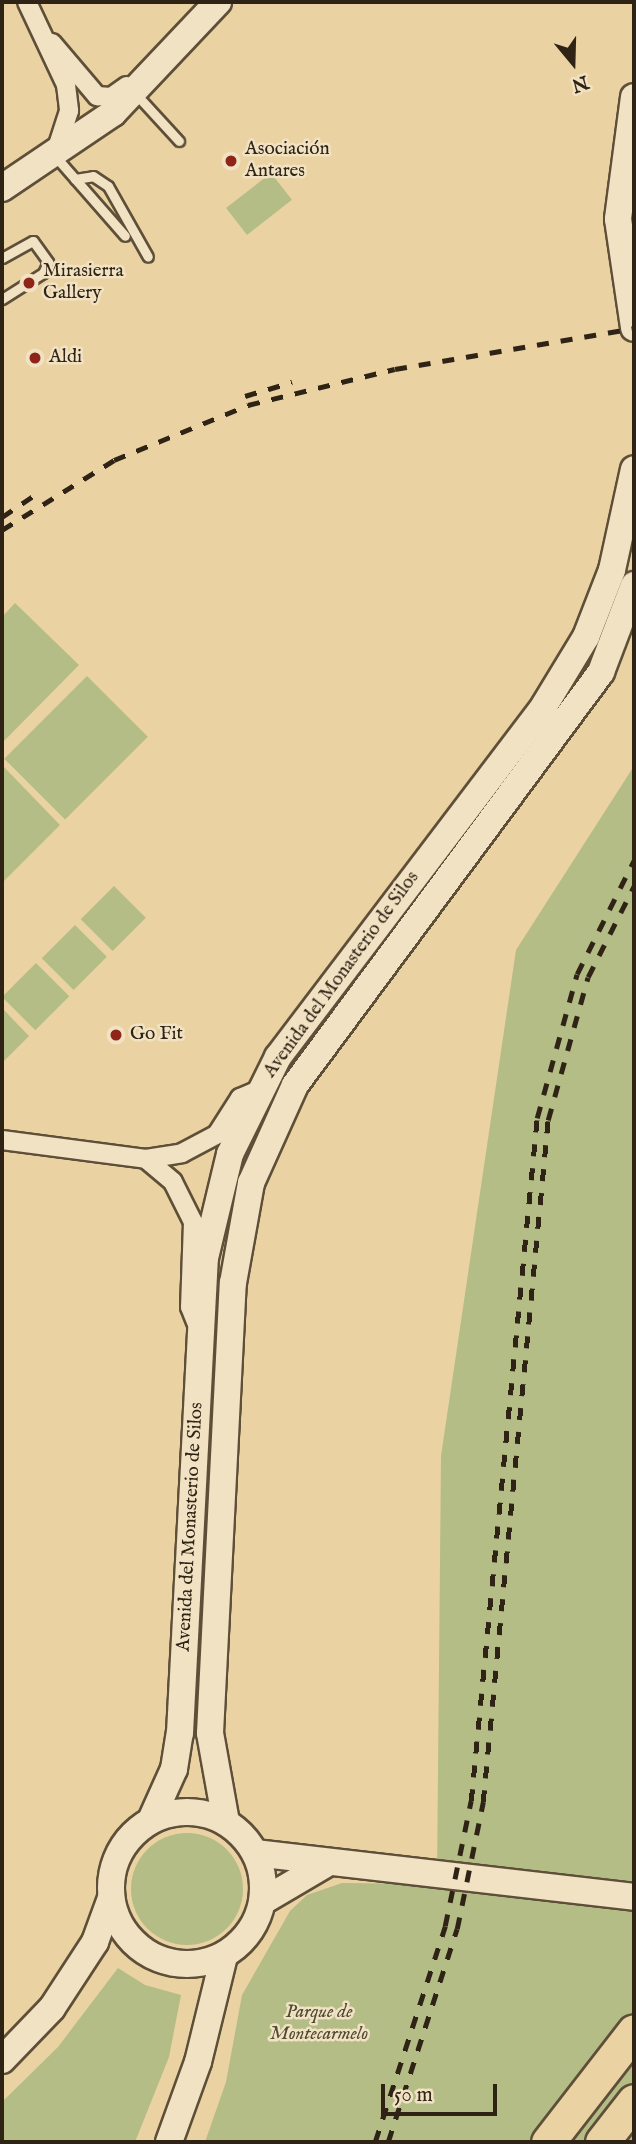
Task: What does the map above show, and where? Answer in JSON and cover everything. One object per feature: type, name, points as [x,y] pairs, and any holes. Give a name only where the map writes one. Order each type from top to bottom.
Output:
[{"type":"highway","points":[[548,2142],[634,2031]]},
{"type":"highway","points":[[602,2142],[634,2101]]},
{"type":"street","points":[[27,2],[51,43],[82,86],[106,99],[190,32]]},
{"type":"street","points":[[2,188],[54,155],[134,92],[218,2]]},
{"type":"street","points":[[51,43],[69,102],[54,155]]},
{"type":"street","points":[[634,97],[618,219],[634,328]]},
{"type":"street","name":"Avenida del Monasterio de Silos","points":[[151,1820],[174,1769],[180,1733],[205,1258],[221,1183],[259,1090],[572,660],[612,570],[634,469]]},
{"type":"street","name":"Avenida del Monasterio de Silos","points":[[226,1822],[210,1733],[233,1283],[251,1183],[295,1085],[601,672],[634,585]]},
{"type":"street","points":[[2,1140],[146,1159],[210,1140],[240,1098],[259,1090]]},
{"type":"street","points":[[146,1159],[177,1188],[193,1222],[190,1307],[201,1333]]},
{"type":"street","points":[[2,2060],[52,2008],[95,1942],[111,1898],[119,1853],[151,1820],[189,1813],[226,1822],[255,1853],[263,1901],[250,1933],[224,1956],[199,1964],[148,1955],[128,1938],[111,1898]]},
{"type":"street","points":[[255,1853],[324,1865],[383,1863],[634,1896]]},
{"type":"street","points":[[263,1901],[324,1865]]},
{"type":"street","points":[[169,2142],[198,2063],[224,1956]]},
{"type":"lane","points":[[134,92],[179,141]]},
{"type":"lane","points":[[54,155],[125,236]]},
{"type":"lane","points":[[75,179],[93,176],[107,186],[148,257]]},
{"type":"lane","points":[[2,258],[33,241],[48,262],[43,273],[2,299]]},
{"type":"green space","points":[[271,173],[292,200],[247,235],[226,208]]},
{"type":"green space","points":[[15,603],[79,665],[2,743],[2,617]]},
{"type":"green space","points":[[87,676],[148,737],[65,820],[4,759]]},
{"type":"green space","points":[[2,765],[60,825],[2,883]]},
{"type":"green space","name":"Parque de Montecarmelo","points":[[634,766],[634,2142],[205,2142],[226,2082],[242,1995],[290,1911],[307,1895],[342,1883],[435,1884],[437,1878],[441,1456],[516,950]]},
{"type":"green space","points":[[114,886],[146,918],[113,951],[81,919]]},
{"type":"green space","points":[[75,925],[107,957],[74,990],[42,958]]},
{"type":"green space","points":[[36,963],[69,996],[35,1030],[2,997]]},
{"type":"green space","points":[[2,1008],[29,1036],[2,1063]]},
{"type":"green space","points":[[187,1833],[208,1837],[227,1849],[239,1868],[243,1889],[239,1910],[227,1929],[208,1941],[187,1945],[166,1941],[147,1929],[135,1910],[131,1889],[135,1868],[147,1849],[166,1837]]},
{"type":"green space","points":[[118,1968],[145,1985],[181,1995],[169,2057],[135,2142],[2,2142],[2,2102],[58,2047]]},
{"type":"railway","points":[[2,530],[114,460],[248,405],[395,369],[634,328]]},
{"type":"railway","points":[[245,396],[292,382]]},
{"type":"railway","points":[[2,517],[39,492]]},
{"type":"railway","points":[[375,2142],[445,1926],[471,1801],[537,1118],[577,974],[634,860]]},
{"type":"railway","points":[[388,2142],[457,1929],[483,1802],[548,1120],[588,977],[634,886]]},
{"type":"place","name":"Asociación Antares","points":[[231,161]]},
{"type":"place","name":"Mirasierra Gallery","points":[[29,283]]},
{"type":"place","name":"Aldi","points":[[35,358]]},
{"type":"place","name":"Go Fit","points":[[116,1035]]}]
